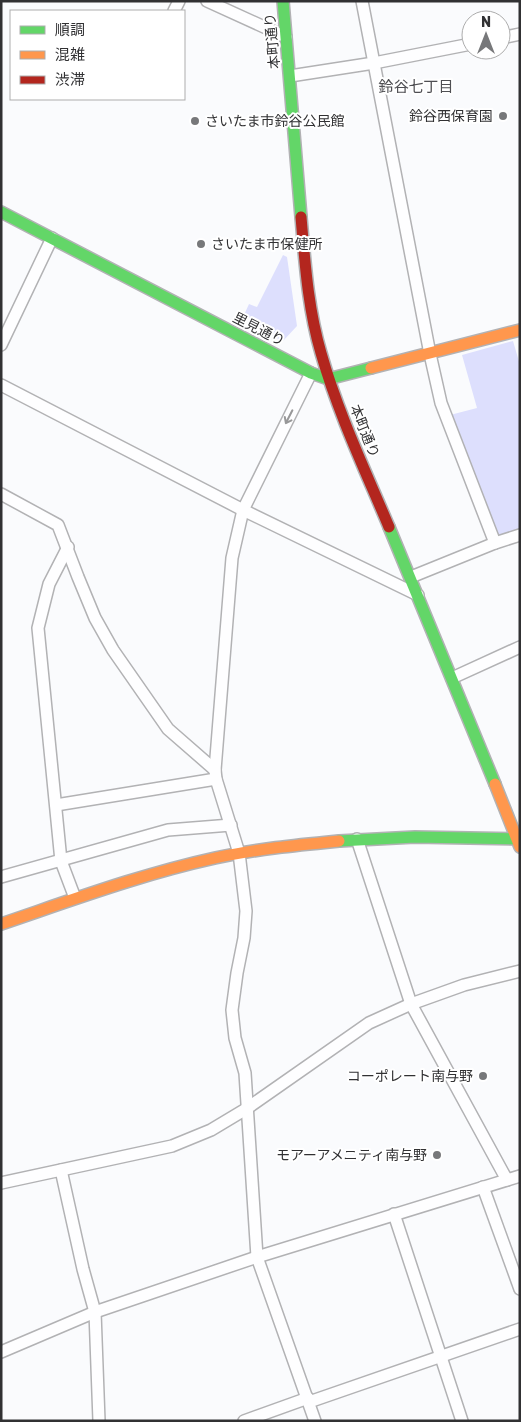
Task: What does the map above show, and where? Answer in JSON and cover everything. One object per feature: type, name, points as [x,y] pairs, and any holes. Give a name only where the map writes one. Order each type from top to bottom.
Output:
[{"type":"main road","name":"本町通り","points":[[283,1],[309,293],[319,348],[328,379],[361,462],[411,577],[519,842]]},
{"type":"main road","name":"里見通り","points":[[1,212],[311,373],[328,379]]},
{"type":"main road","points":[[328,379],[520,330]]},
{"type":"main road","points":[[1,924],[75,898],[162,872],[239,853],[357,839],[448,836],[519,842]]},
{"type":"street","points":[[207,1],[286,37]]},
{"type":"street","points":[[362,1],[441,403],[495,543]]},
{"type":"street","points":[[290,76],[374,63],[461,46]]},
{"type":"street","points":[[1,344],[52,238]]},
{"type":"street","points":[[311,373],[242,510],[232,558],[215,775],[239,853],[246,911],[244,938],[232,1010],[235,1038],[245,1074],[257,1257],[315,1421]]},
{"type":"street","points":[[1,385],[242,510],[418,595]]},
{"type":"street","points":[[1,494],[58,525],[95,618],[113,650],[168,729],[215,775]]},
{"type":"street","points":[[411,577],[495,543],[520,535]]},
{"type":"street","points":[[68,547],[49,584],[38,628],[60,861],[75,898]]},
{"type":"street","points":[[452,678],[520,647]]},
{"type":"street","points":[[56,805],[215,775]]},
{"type":"street","points":[[1,877],[168,830],[231,825]]},
{"type":"street","points":[[357,839],[411,1004],[507,1180]]},
{"type":"street","points":[[1,1183],[172,1146],[211,1130],[246,1109],[369,1023],[411,1004],[464,985],[520,970]]},
{"type":"street","points":[[61,1170],[95,1312],[99,1421]]},
{"type":"street","points":[[1,1352],[95,1312],[257,1257],[520,1176]]},
{"type":"street","points":[[484,1187],[520,1289]]},
{"type":"street","points":[[394,1214],[462,1421]]},
{"type":"street","points":[[244,1421],[520,1329]]},
{"type":"shaded area","points":[[283,255],[287,257],[297,326],[283,341],[252,326],[254,320],[244,315],[249,304],[257,307]]},
{"type":"shaded area","points":[[513,341],[520,365],[520,533],[499,540],[450,415],[477,408],[462,355]]},
{"type":"traffic: fast","points":[[283,1],[301,217]]},
{"type":"traffic: fast","points":[[1,212],[311,373],[328,379],[371,368]]},
{"type":"traffic: fast","points":[[389,527],[495,784]]},
{"type":"traffic: fast","points":[[339,841],[415,837],[520,839]]},
{"type":"traffic: slow","points":[[371,368],[520,330]]},
{"type":"traffic: slow","points":[[495,784],[520,847]]},
{"type":"traffic: slow","points":[[1,924],[107,888],[188,864],[246,852],[339,841]]},
{"type":"traffic: jam","points":[[301,217],[310,303],[321,353],[361,463],[389,527]]},
{"type":"place","name":"鈴谷西保育園","points":[[503,116]]},
{"type":"place","name":"さいたま市鈴谷公民館","points":[[195,121]]},
{"type":"place","name":"さいたま市保健所","points":[[201,244]]},
{"type":"place","name":"コーポレート南与野","points":[[483,1076]]},
{"type":"place","name":"モアーアメニティ南与野","points":[[437,1155]]},
{"type":"district","name":"鈴谷七丁目","points":[[416,87]]}]
